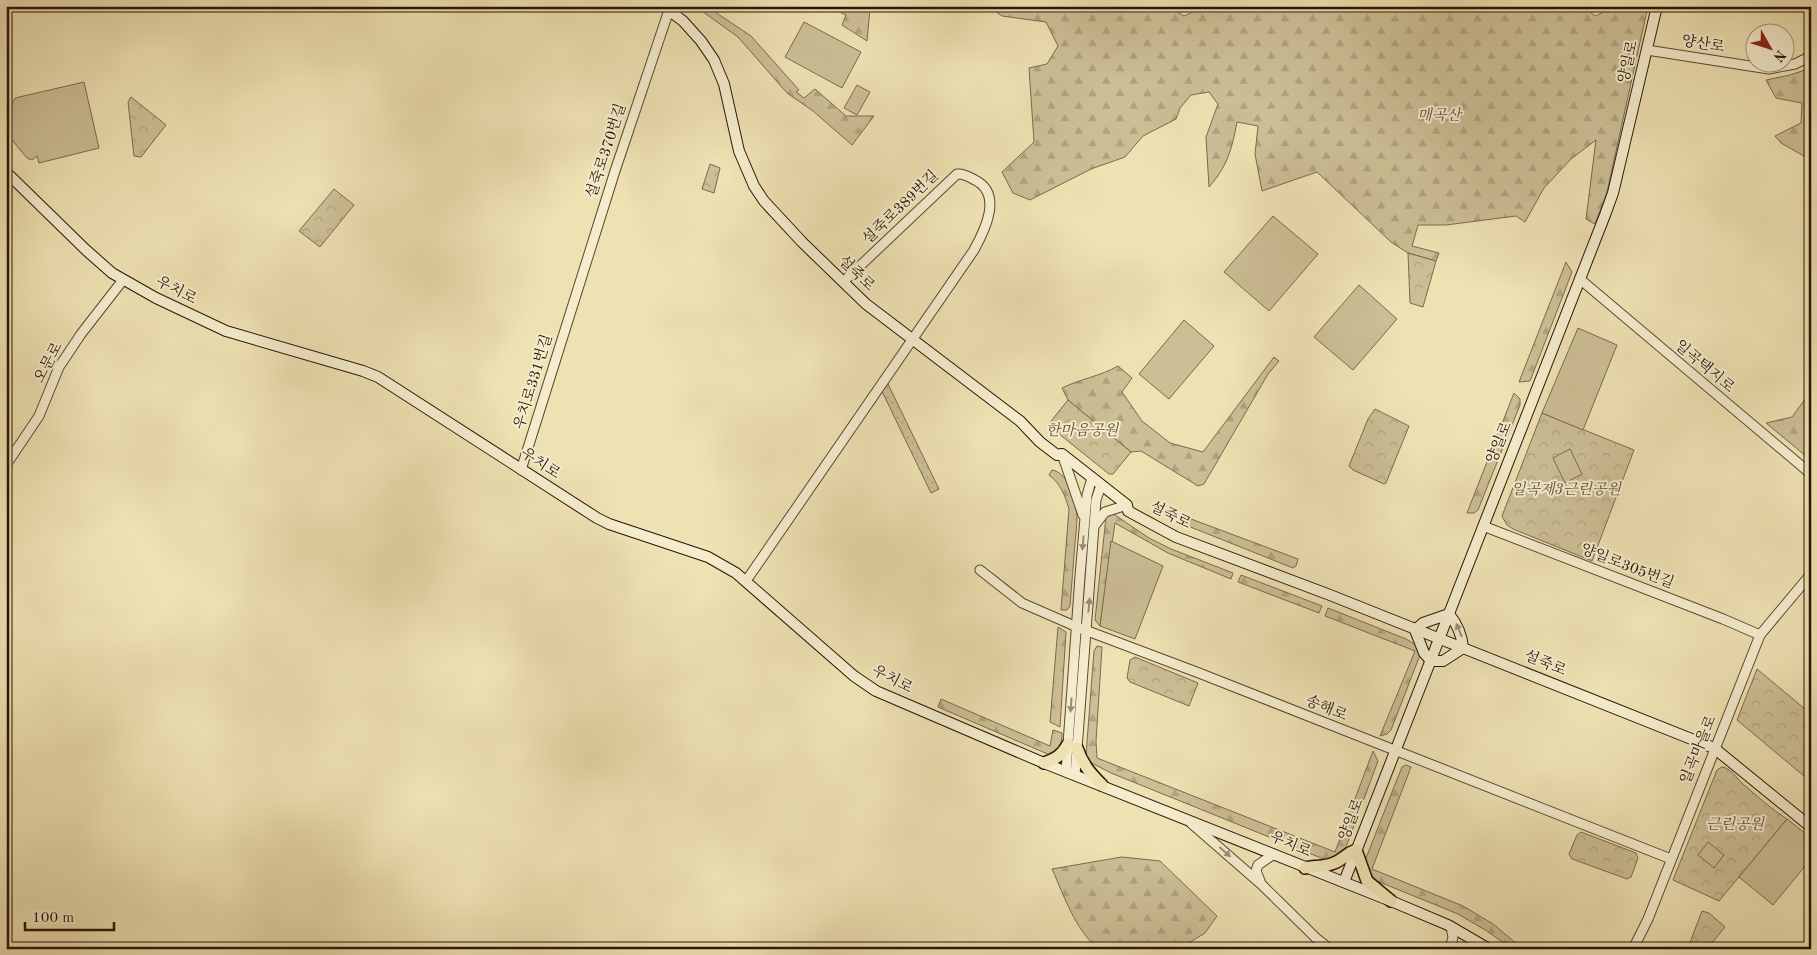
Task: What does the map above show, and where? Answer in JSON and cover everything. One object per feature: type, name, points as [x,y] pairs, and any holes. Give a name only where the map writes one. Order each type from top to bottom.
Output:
[{"type":"main road","name":"양일로","points":[[1344,882],[1581,280],[1613,193],[1657,6]]},
{"type":"main road","name":"설죽로","points":[[666,8],[683,21],[701,40],[714,60],[724,84],[739,151],[754,186],[771,208],[866,304],[1020,421],[1040,442],[1057,456],[1062,454],[1127,505],[1128,511],[1176,537],[1714,748],[1811,827]]},
{"type":"main road","name":"우치로","points":[[6,172],[86,250],[123,280],[226,331],[378,376],[583,510],[606,523],[717,561],[746,581],[839,664],[869,687],[932,716],[1044,763],[1392,901],[1451,927],[1489,949]]},
{"type":"main road","points":[[1449,614],[1457,624],[1462,636],[1463,648],[1443,661],[1431,661],[1424,653],[1416,630],[1423,624],[1449,614]]},
{"type":"main road","points":[[1044,763],[1054,760],[1073,746],[1089,772],[1102,785]]},
{"type":"main road","points":[[1305,868],[1332,864],[1356,850],[1367,881],[1392,901]]},
{"type":"street","name":"설죽로370번길","points":[[574,302],[666,8]]},
{"type":"street","name":"양산로","points":[[1647,50],[1770,69],[1796,64],[1811,56]]},
{"type":"street","name":"설죽로389번길","points":[[843,282],[957,174],[962,173],[983,184],[990,200],[990,213],[981,238],[912,339]]},
{"type":"street","name":"오문로","points":[[6,465],[38,416],[62,362],[123,280]]},
{"type":"street","name":"일곡택지로","points":[[1581,280],[1811,474]]},
{"type":"street","name":"우치로331번길","points":[[521,470],[574,302]]},
{"type":"street","points":[[746,581],[912,339]]},
{"type":"street","points":[[1062,454],[1078,499],[1085,526]]},
{"type":"street","points":[[1071,774],[1077,627],[1088,495],[1092,478]]},
{"type":"street","points":[[1073,746],[1087,631],[1096,500],[1101,485]]},
{"type":"street","points":[[1095,525],[1105,512],[1127,505]]},
{"type":"street","name":"양일로305번길","points":[[1483,526],[1760,635]]},
{"type":"street","name":"송해로","points":[[980,570],[1022,603],[1077,627],[1190,669],[1671,859]]},
{"type":"street","name":"일곡마을로","points":[[1633,949],[1648,919],[1760,635],[1811,574]]},
{"type":"street","points":[[1188,820],[1261,884],[1316,938],[1330,949]]},
{"type":"street","points":[[1261,884],[1256,871],[1258,865],[1274,854]]},
{"type":"street","points":[[1450,949],[1451,927]]},
{"type":"green space","points":[[695,6],[706,6],[751,36],[799,90],[796,92],[804,98],[815,89],[846,116],[874,116],[852,145],[813,111],[787,93],[738,37]]},
{"type":"green space","points":[[863,6],[870,9],[867,41],[842,25],[846,15],[828,7]]},
{"type":"green space","name":"매곡산","points":[[987,6],[1168,6],[1184,16],[1206,6],[1583,6],[1595,16],[1617,6],[1648,6],[1607,192],[1595,224],[1586,219],[1596,140],[1571,159],[1544,188],[1525,222],[1516,216],[1446,225],[1418,225],[1412,246],[1439,253],[1436,261],[1408,253],[1391,242],[1317,172],[1262,191],[1255,154],[1258,126],[1237,122],[1228,157],[1209,187],[1206,137],[1218,104],[1209,92],[1191,95],[1180,108],[1176,119],[1143,136],[1125,157],[1091,169],[1030,200],[1013,193],[1002,172],[1034,142],[1029,68],[1047,64],[1058,46],[1046,22],[1002,16]]},
{"type":"green space","points":[[804,22],[861,52],[842,88],[785,57]]},
{"type":"green space","points":[[1811,68],[1811,160],[1781,143],[1775,136],[1801,123],[1802,103],[1776,98],[1766,80]]},
{"type":"green space","points":[[84,82],[99,148],[39,163],[37,156],[32,160],[27,158],[10,137],[8,130],[8,116],[15,98]]},
{"type":"green space","points":[[857,85],[870,92],[857,115],[844,108]]},
{"type":"green space","points":[[131,97],[166,125],[141,157],[134,156],[128,102]]},
{"type":"green space","points":[[710,164],[720,168],[714,193],[702,189]]},
{"type":"green space","points":[[334,189],[354,205],[320,247],[299,231]]},
{"type":"green space","points":[[1273,216],[1318,254],[1269,311],[1224,272]]},
{"type":"green space","points":[[1408,253],[1436,261],[1423,307],[1410,303]]},
{"type":"green space","points":[[1566,262],[1572,272],[1530,381],[1519,382]]},
{"type":"green space","points":[[1359,285],[1397,319],[1353,370],[1314,337]]},
{"type":"green space","points":[[1184,320],[1214,346],[1169,399],[1139,374]]},
{"type":"green space","points":[[1578,328],[1617,345],[1583,430],[1542,413]]},
{"type":"green space","points":[[1274,357],[1279,361],[1268,374],[1204,484],[1198,486],[1141,451],[1131,452],[1068,400],[1062,388],[1118,366],[1132,378],[1122,392],[1142,421],[1170,443],[1203,452]]},
{"type":"green space","points":[[886,380],[939,489],[931,493],[878,383]]},
{"type":"green space","points":[[1811,391],[1811,453],[1807,457],[1766,423],[1792,417]]},
{"type":"green space","points":[[1514,393],[1520,399],[1520,405],[1478,510],[1474,513],[1467,513]]},
{"type":"green space","name":"한마음공원","points":[[1068,400],[1131,452],[1113,474],[1109,474],[1048,425]]},
{"type":"green space","points":[[1375,409],[1409,426],[1384,484],[1353,470],[1349,466],[1368,419]]},
{"type":"green space","name":"일곡제3근린공원","points":[[1542,413],[1634,450],[1592,561],[1513,529],[1507,525],[1502,516]]},
{"type":"green space","points":[[1570,449],[1582,474],[1565,483],[1553,458]]},
{"type":"green space","points":[[1052,470],[1063,476],[1067,482],[1073,496],[1077,516],[1070,606],[1067,610],[1061,610],[1069,509],[1062,490],[1049,475]]},
{"type":"green space","points":[[1112,513],[1149,538],[1171,549],[1233,573],[1231,579],[1168,553],[1115,523],[1100,626],[1095,620],[1106,517]]},
{"type":"green space","points":[[1191,519],[1298,559],[1296,566],[1293,568],[1188,526]]},
{"type":"green space","points":[[1111,541],[1163,566],[1135,639],[1100,626]]},
{"type":"green space","points":[[1241,575],[1322,606],[1319,613],[1238,582]]},
{"type":"green space","points":[[1328,608],[1406,639],[1418,649],[1420,655],[1391,730],[1387,734],[1380,736],[1415,651],[1325,616]]},
{"type":"green space","points":[[1058,627],[1066,632],[1060,727],[1050,722]]},
{"type":"green space","points":[[1097,646],[1102,647],[1096,741],[1097,758],[1335,852],[1373,751],[1378,761],[1346,847],[1333,858],[1326,860],[1111,773],[1088,761],[1086,755],[1094,651]]},
{"type":"green space","points":[[1135,657],[1198,683],[1189,706],[1130,682],[1127,678],[1130,660]]},
{"type":"green space","points":[[1757,669],[1811,714],[1811,767],[1804,776],[1737,720]]},
{"type":"green space","points":[[941,699],[1050,746],[1053,730],[1062,733],[1061,743],[1050,755],[938,707]]},
{"type":"green space","points":[[1406,765],[1411,767],[1372,869],[1463,906],[1493,924],[1523,949],[1512,949],[1487,931],[1458,914],[1377,881],[1370,873],[1366,858],[1402,767]]},
{"type":"green space","name":"근린공원","points":[[1722,767],[1731,771],[1759,798],[1787,819],[1719,901],[1673,880],[1717,770]]},
{"type":"green space","points":[[1787,819],[1811,838],[1811,859],[1773,905],[1739,877]]},
{"type":"green space","points":[[1581,832],[1636,853],[1638,858],[1631,877],[1627,879],[1572,859],[1569,854],[1577,835]]},
{"type":"green space","points":[[1708,842],[1724,855],[1714,868],[1698,855]]},
{"type":"green space","points":[[1122,857],[1160,861],[1217,916],[1205,933],[1179,949],[1098,949],[1076,922],[1052,869]]},
{"type":"green space","points":[[1702,911],[1709,913],[1725,927],[1707,949],[1693,949],[1689,945]]}]
